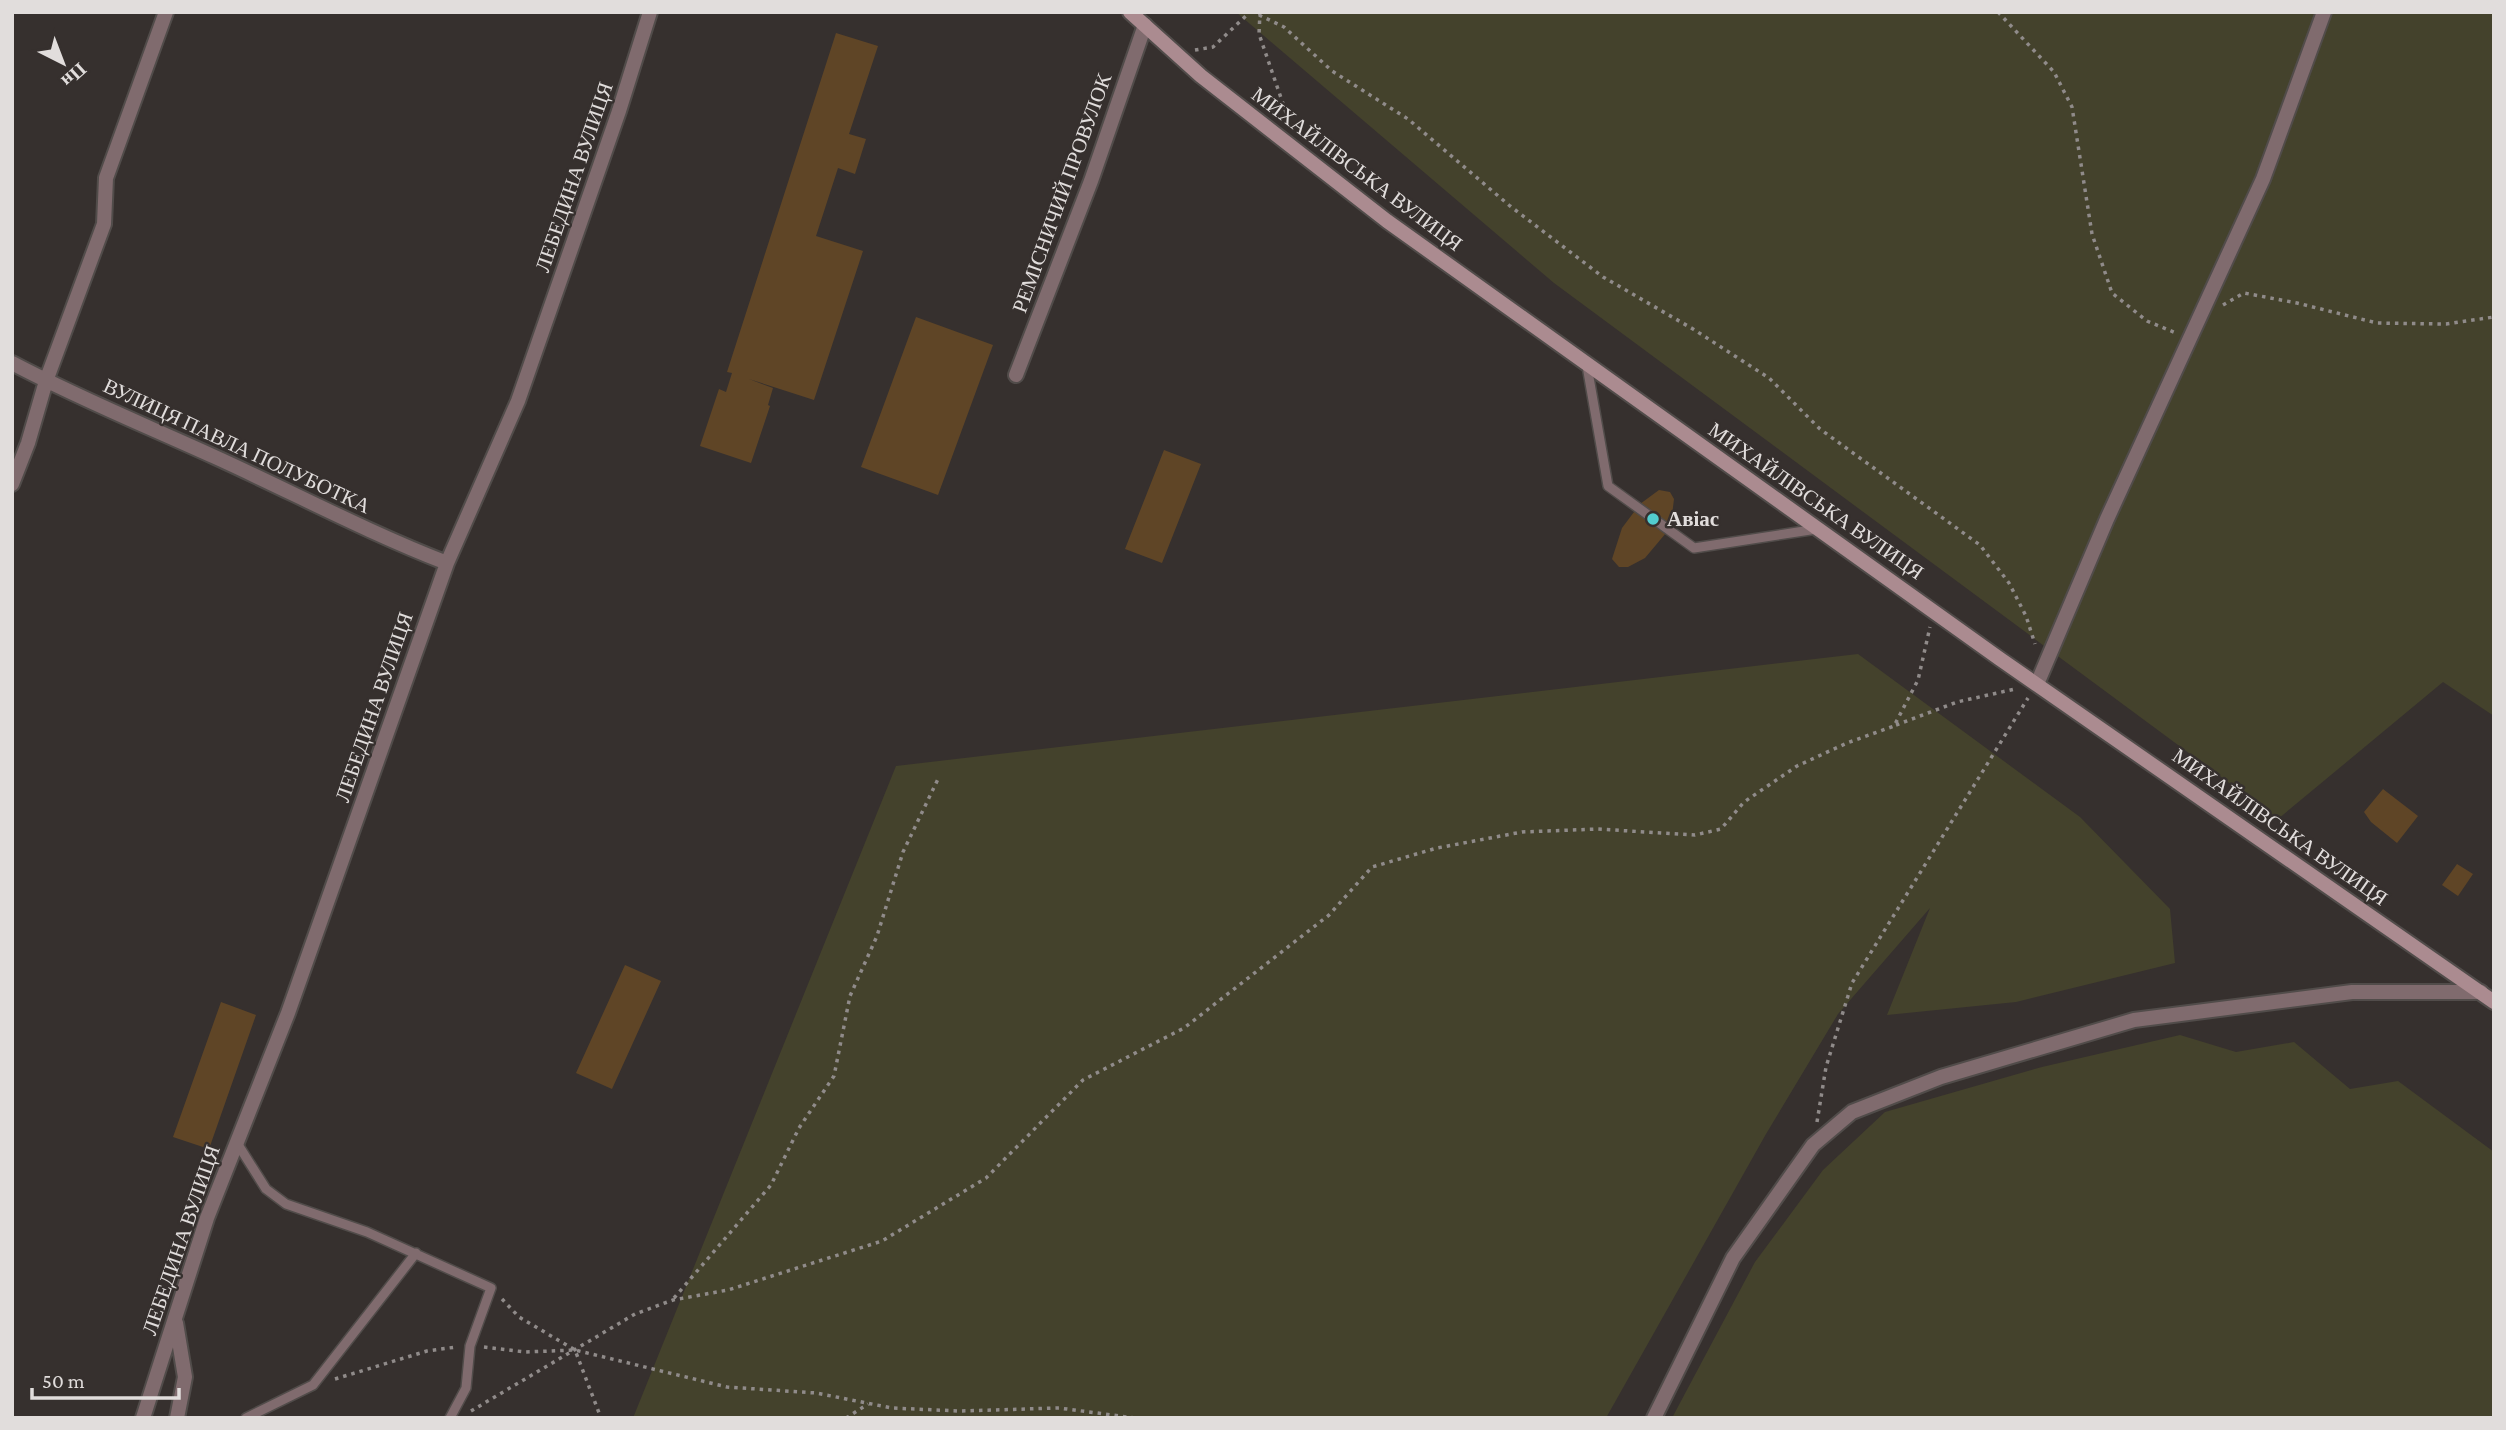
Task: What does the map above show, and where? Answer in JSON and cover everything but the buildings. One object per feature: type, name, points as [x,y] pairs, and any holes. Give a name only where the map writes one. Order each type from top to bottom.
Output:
[{"type":"main road","name":"МИХАЙЛІВСЬКА ВУЛИЦЯ","points":[[1130,12],[1201,76],[1387,221],[2037,684],[2494,1002]]},
{"type":"street","points":[[12,484],[29,443],[46,381],[104,224],[106,178],[166,12]]},
{"type":"street","name":"ЛЕБЕДИНА ВУЛИЦЯ","points":[[143,1418],[207,1218],[288,1013],[447,563],[518,401],[619,111],[650,12]]},
{"type":"street","points":[[2037,684],[2107,519],[2263,179],[2324,12]]},
{"type":"street","name":"РЕМІСНИЧИЙ ПРОВУЛОК","points":[[1016,375],[1091,181],[1145,26]]},
{"type":"street","name":"ВУЛИЦЯ ПАВЛА ПОЛУБОТКА","points":[[12,363],[384,538],[447,563]]},
{"type":"street","points":[[1654,1418],[1733,1258],[1813,1144],[1853,1112],[1941,1077],[2134,1020],[2352,992],[2481,992]]},
{"type":"street","points":[[175,1318],[185,1377],[177,1418]]},
{"type":"lane","points":[[1587,366],[1608,486],[1694,548],[1819,528]]},
{"type":"lane","points":[[237,1143],[265,1189],[286,1204],[367,1232],[491,1288],[470,1346],[466,1388],[450,1418]]},
{"type":"lane","points":[[246,1418],[313,1385],[416,1253]]},
{"type":"path","points":[[1176,53],[1213,47],[1250,12]]},
{"type":"path","points":[[1998,12],[2054,72],[2072,107],[2092,234],[2112,293],[2147,321],[2191,339]]},
{"type":"path","points":[[1297,151],[1283,99],[1259,34],[1259,14],[1284,27],[1332,71],[1408,119],[1510,206],[1603,277],[1693,329],[1769,378],[1820,429],[1980,545],[2009,583],[2026,616],[2043,670]]},
{"type":"path","points":[[2200,318],[2244,293],[2377,323],[2446,324],[2494,317]]},
{"type":"path","points":[[1894,726],[1918,680],[1934,611]]},
{"type":"path","points":[[469,1412],[635,1314],[673,1300],[728,1290],[881,1241],[986,1178],[1083,1080],[1184,1028],[1329,915],[1372,867],[1437,848],[1522,832],[1597,829],[1695,835],[1721,829],[1744,802],[1797,766],[1847,743],[1957,702],[2037,684]]},
{"type":"path","points":[[1813,1144],[1826,1067],[1852,984],[2037,684]]},
{"type":"path","points":[[673,1300],[771,1185],[799,1128],[834,1076],[850,996],[877,936],[903,852],[938,779]]},
{"type":"path","points":[[491,1288],[519,1317],[575,1350],[601,1418]]},
{"type":"path","points":[[313,1385],[427,1351],[470,1346],[525,1352],[575,1350],[727,1387],[816,1393],[892,1408],[959,1411],[1059,1408],[1135,1418]]},
{"type":"path","points":[[846,1418],[869,1403]]},
{"type":"shaded area","points":[[1236,12],[2494,12],[2494,716],[2443,682],[2278,819],[1554,283]]},
{"type":"shaded area","points":[[1858,654],[2080,817],[2170,909],[2175,963],[2016,1002],[1887,1015],[1930,908],[1838,1014],[1766,1134],[1606,1418],[633,1418],[896,766]]},
{"type":"shaded area","points":[[2180,1035],[2236,1052],[2294,1042],[2350,1089],[2398,1081],[2494,1152],[2494,1418],[1672,1418],[1755,1262],[1823,1170],[1885,1112],[2042,1067]]},
{"type":"place","name":"Авіас","points":[[1653,519]]}]
